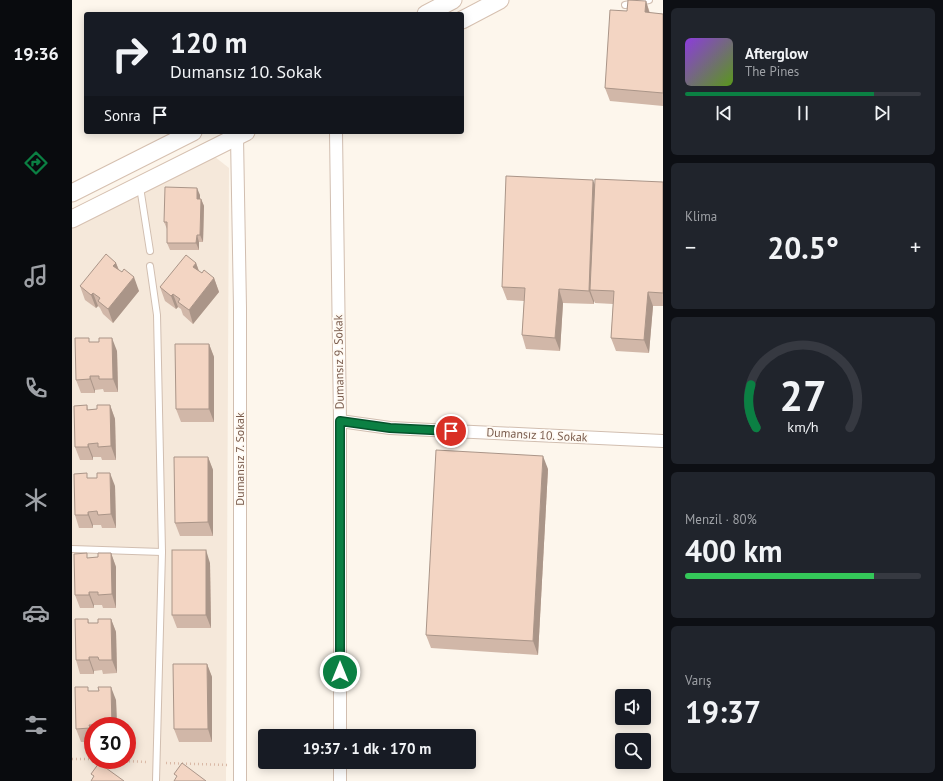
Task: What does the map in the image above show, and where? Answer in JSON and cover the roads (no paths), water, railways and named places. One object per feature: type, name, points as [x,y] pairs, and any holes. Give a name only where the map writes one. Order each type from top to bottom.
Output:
[{"type":"street","points":[[430,12],[454,0]]},
{"type":"street","points":[[464,19],[500,0]]},
{"type":"street","points":[[72,193],[189,134]]},
{"type":"street","points":[[72,219],[239,134]]},
{"type":"street","name":"Dumansız 7. Sokak","points":[[239,134],[240,781]]},
{"type":"street","name":"Dumansız 9. Sokak","points":[[336,134],[340,421],[340,729]]},
{"type":"street","name":"Dumansız 10. Sokak","points":[[340,421],[390,428],[663,441]]},
{"type":"street","points":[[340,769],[340,781]]},
{"type":"lane","points":[[626,5],[649,0]]},
{"type":"lane","points":[[139,186],[150,251]]},
{"type":"lane","points":[[150,266],[157,315],[162,552],[158,762],[156,781]]},
{"type":"lane","points":[[72,549],[162,552]]}]
